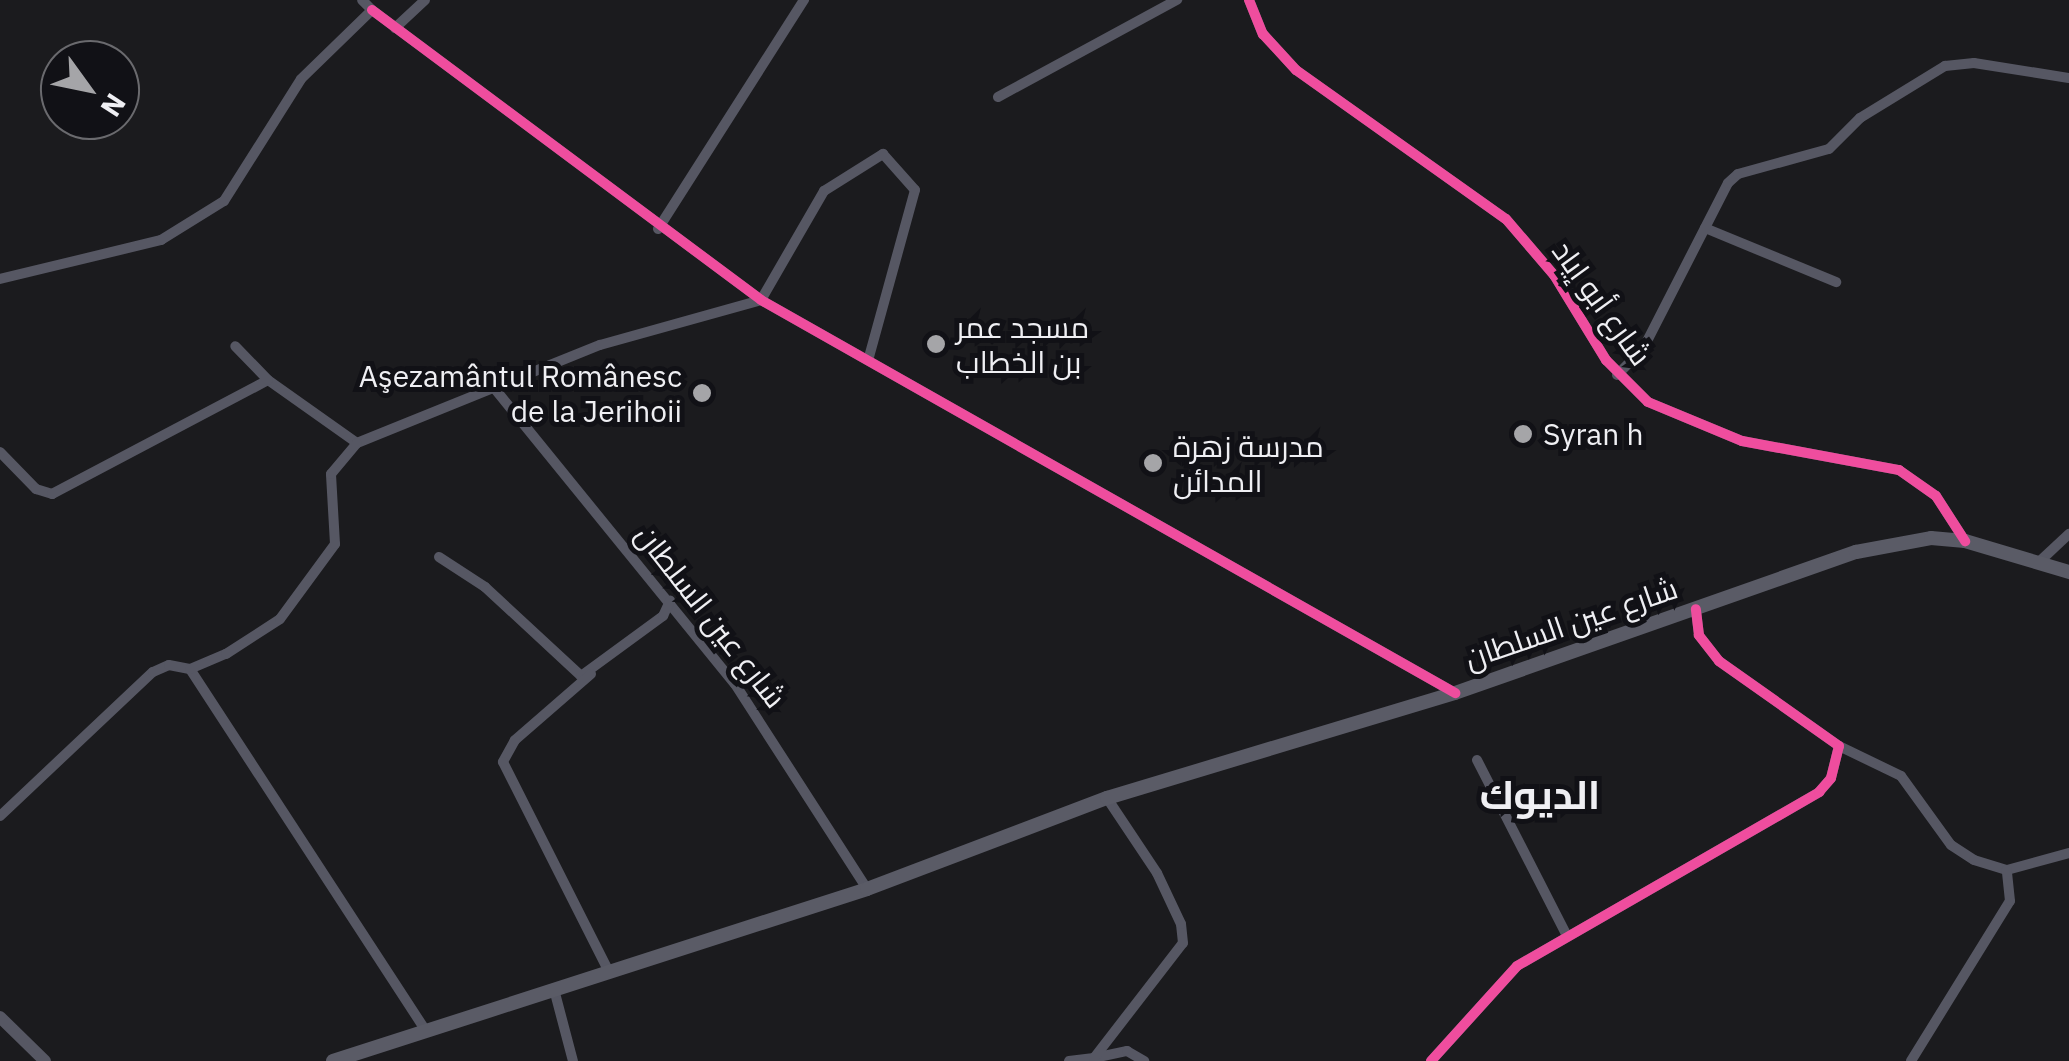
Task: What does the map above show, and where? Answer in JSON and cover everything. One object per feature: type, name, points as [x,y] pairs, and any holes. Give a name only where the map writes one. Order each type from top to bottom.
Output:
[{"type":"main road","name":"شارع عين السلطان","points":[[333,1061],[425,1029],[555,994],[608,970],[867,889],[1107,798],[1455,693],[1856,552],[1931,538],[1965,541],[2069,572]]},
{"type":"street","points":[[362,0],[658,229],[762,300],[1455,693]]},
{"type":"street","points":[[395,28],[425,0]]},
{"type":"street","points":[[658,229],[804,0]]},
{"type":"street","points":[[998,97],[1178,0]]},
{"type":"street","name":"شارع أبو إياد","points":[[1250,0],[1263,34],[1296,70],[1506,219],[1554,275],[1617,374],[1648,402],[1720,435],[1899,470],[1936,496],[1965,541]]},
{"type":"street","points":[[0,278],[161,240],[209,212],[246,176],[301,78],[372,10]]},
{"type":"street","points":[[1617,374],[1644,350],[1705,228],[1738,174],[1829,148],[1860,118],[1931,71],[1959,62],[2069,78]]},
{"type":"street","points":[[0,816],[153,672],[170,665],[190,668],[264,632],[324,565],[336,532],[331,474],[357,443],[600,345],[762,300],[824,191],[883,154],[915,190],[868,357]]},
{"type":"street","points":[[1705,228],[1836,282]]},
{"type":"street","points":[[235,346],[268,380],[357,443]]},
{"type":"street","points":[[0,452],[23,478],[52,494],[268,380]]},
{"type":"street","name":"شارع عين السلطان","points":[[495,389],[735,684],[867,889]]},
{"type":"street","points":[[2040,561],[2069,534]]},
{"type":"street","points":[[440,557],[485,587],[572,672],[590,674]]},
{"type":"street","points":[[608,970],[503,762],[508,747],[663,616],[670,601]]},
{"type":"street","points":[[1696,609],[1702,644],[1718,661],[1839,746],[1901,776],[1960,852],[2007,870],[2069,853]]},
{"type":"street","points":[[190,668],[425,1029]]},
{"type":"street","points":[[568,693],[572,672]]},
{"type":"street","points":[[1432,1061],[1517,966],[1819,792],[1832,778],[1839,746]]},
{"type":"street","points":[[1476,760],[1567,936]]},
{"type":"street","points":[[1103,1058],[1118,1028],[1177,958],[1183,934],[1157,873],[1107,798]]},
{"type":"street","points":[[1910,1061],[2010,902],[2007,870]]},
{"type":"street","points":[[555,994],[573,1061]]},
{"type":"street","points":[[0,1017],[45,1061]]},
{"type":"street","points":[[1118,1028],[1128,1051],[1144,1061]]},
{"type":"street","points":[[1070,1061],[1128,1051]]},
{"type":"cycle path","points":[[1249,0],[1263,34],[1296,70],[1506,219],[1554,275],[1606,360],[1648,402],[1742,441],[1899,470],[1936,496],[1965,541]]},
{"type":"cycle path","points":[[372,10],[761,300],[1455,693]]},
{"type":"cycle path","points":[[1431,1061],[1517,966],[1819,792],[1831,778],[1839,746],[1719,661],[1699,635],[1696,609]]},
{"type":"place","name":"مسجد عمر بن الخطاب","points":[[936,344]]},
{"type":"place","name":"Aşezamântul Românesc de la Jerihoii","points":[[702,393]]},
{"type":"place","name":"Syran h","points":[[1523,434]]},
{"type":"place","name":"مدرسة زهرة المدائن","points":[[1153,463]]},
{"type":"district","name":"الديوك","points":[[1540,794]]}]
